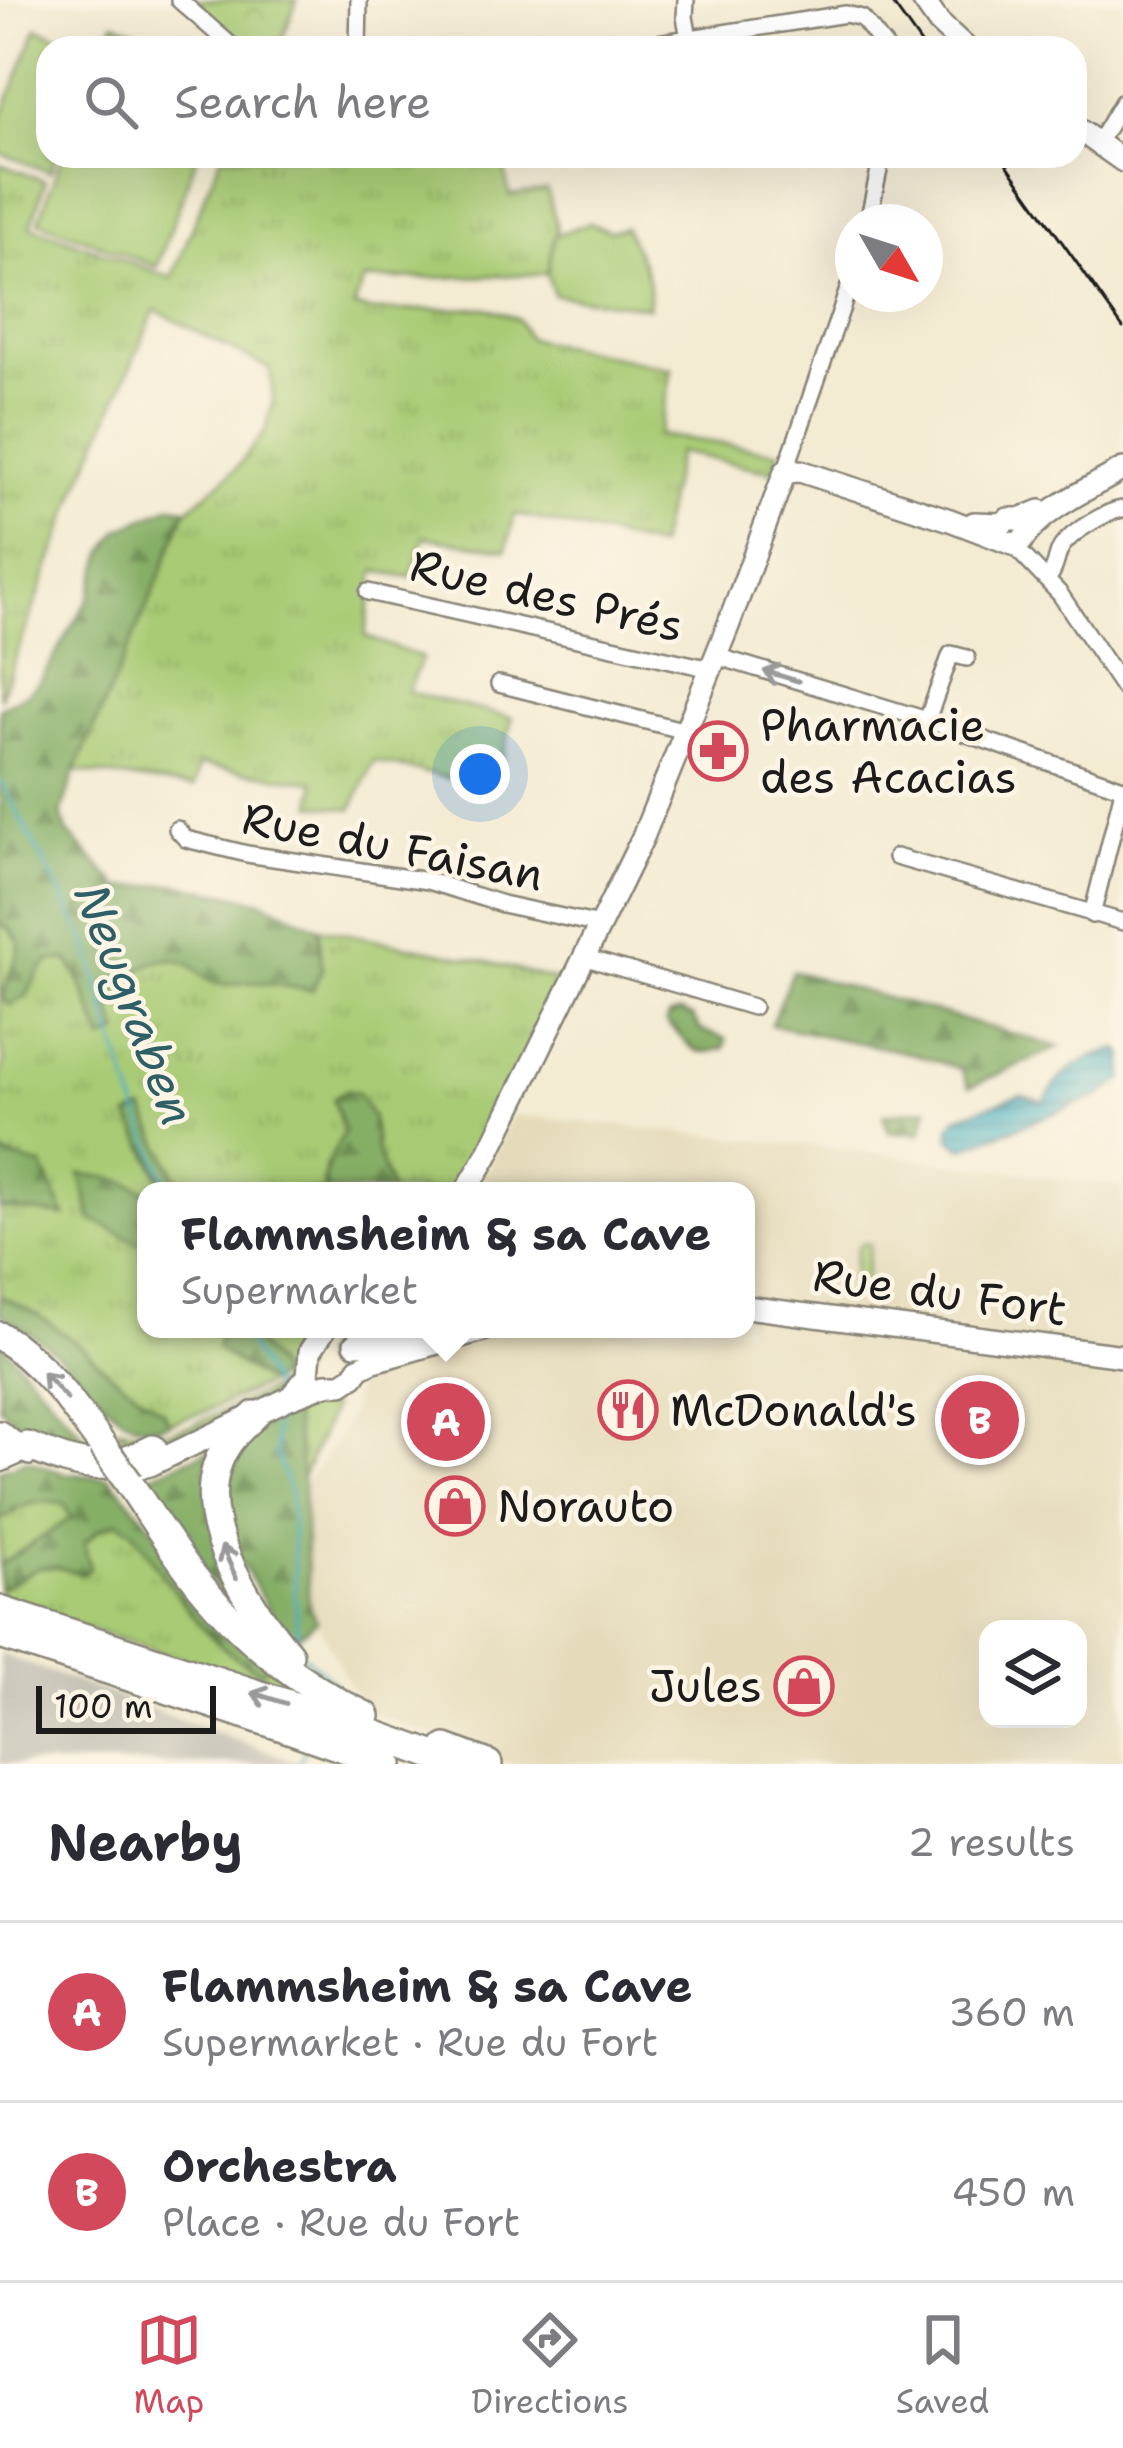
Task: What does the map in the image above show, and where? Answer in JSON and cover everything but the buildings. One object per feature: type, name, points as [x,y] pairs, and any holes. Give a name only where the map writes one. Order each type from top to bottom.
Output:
[{"type":"highway","points":[[0,1336],[59,1389],[192,1575],[276,1659],[334,1700],[372,1719],[488,1764]]},
{"type":"highway","points":[[267,1409],[228,1443],[214,1477],[219,1540],[262,1620],[334,1700]]},
{"type":"highway","points":[[7,1446],[27,1446],[56,1459],[90,1465],[126,1462],[152,1449]]},
{"type":"highway","points":[[0,1610],[458,1764]]},
{"type":"highway","points":[[0,1635],[389,1764]]},
{"type":"highway","points":[[0,1647],[22,1653],[47,1650]]},
{"type":"main road","points":[[923,0],[953,36]]},
{"type":"main road","points":[[1087,136],[1123,160]]},
{"type":"main road","points":[[1015,532],[1123,456]]},
{"type":"main road","points":[[474,1182],[643,837],[785,472],[800,471],[950,520],[1015,532],[1123,469]]},
{"type":"main road","name":"Rue du Fort","points":[[755,1308],[1123,1356]]},
{"type":"main road","name":"Rue du Fort","points":[[755,1321],[1123,1366]]},
{"type":"main road","points":[[0,1416],[48,1448],[71,1457],[122,1457],[267,1409],[305,1382],[310,1351],[320,1338]]},
{"type":"main road","points":[[352,1338],[359,1368]]},
{"type":"main road","points":[[356,1338],[375,1343],[393,1338]]},
{"type":"main road","points":[[7,1446],[62,1468],[125,1472],[150,1465],[326,1384],[350,1381],[359,1368],[371,1362],[454,1338]]},
{"type":"main road","points":[[310,1367],[326,1384]]},
{"type":"street","points":[[178,0],[220,36]]},
{"type":"street","points":[[358,36],[359,0]]},
{"type":"street","points":[[686,0],[689,36]]},
{"type":"street","points":[[702,36],[846,14],[862,18],[876,36]]},
{"type":"street","points":[[1098,143],[1123,100]]},
{"type":"street","points":[[872,204],[879,168]]},
{"type":"street","points":[[785,472],[840,312]]},
{"type":"street","points":[[1051,574],[1063,544],[1110,511],[1123,509]]},
{"type":"street","points":[[1015,532],[1051,574],[1060,593]]},
{"type":"street","points":[[1015,532],[1123,688]]},
{"type":"street","name":"Rue des Prés","points":[[368,592],[714,663],[926,721],[1123,789]]},
{"type":"street","points":[[926,721],[951,654],[967,658]]},
{"type":"street","points":[[500,684],[686,731]]},
{"type":"street","points":[[1092,915],[1123,789]]},
{"type":"street","name":"Rue du Faisan","points":[[177,829],[186,839],[247,854],[428,880],[502,904],[600,925]]},
{"type":"street","points":[[896,857],[1123,922]]},
{"type":"street","points":[[583,957],[753,1007]]},
{"type":"shaded area","points":[[512,1115],[843,1149],[1123,1187],[1123,1764],[502,1764],[362,1708],[309,1607],[303,1485],[334,1445],[351,1413],[355,1389],[418,1338],[755,1338],[755,1182],[481,1182]]},
{"type":"shaded area","points":[[0,1654],[303,1764],[0,1764]]},
{"type":"green space","points":[[195,0],[297,0],[284,36],[235,36]]},
{"type":"green space","points":[[114,22],[149,36],[109,36]]},
{"type":"green space","points":[[37,28],[58,36],[36,36],[36,167],[0,153],[0,122]]},
{"type":"green space","points":[[0,164],[45,181],[31,226],[172,278],[216,168],[505,168],[509,195],[547,190],[557,226],[547,274],[364,280],[354,307],[374,311],[487,308],[518,319],[528,338],[672,369],[659,435],[780,452],[774,472],[678,452],[658,547],[515,514],[506,550],[424,537],[411,577],[375,571],[365,636],[422,658],[407,692],[512,718],[495,789],[374,761],[352,809],[313,805],[315,782],[199,765],[194,787],[75,771],[185,512],[236,469],[266,430],[273,399],[270,369],[155,310],[79,486],[0,699]]},
{"type":"green space","points":[[58,168],[193,168],[157,267],[39,221]]},
{"type":"green space","points":[[589,223],[609,231],[625,227],[647,274],[648,307],[554,295],[547,274],[555,235]]},
{"type":"green space","points":[[171,506],[185,508],[185,512],[61,814],[67,832],[120,888],[176,884],[262,901],[319,928],[322,969],[312,990],[255,982],[218,984],[186,963],[152,963],[116,994],[110,1004],[119,1033],[103,1041],[68,960],[49,961],[26,997],[10,1005],[4,1000],[20,944],[0,924],[0,708],[41,680],[89,598],[104,553],[119,530]]},
{"type":"green space","points":[[0,924],[20,943],[17,964],[4,989],[26,997],[49,961],[68,960],[80,981],[109,1004],[132,976],[163,960],[186,963],[218,984],[255,982],[312,989],[322,969],[319,928],[557,981],[550,995],[556,998],[464,1182],[388,1182],[372,1116],[344,1131],[326,1165],[323,1182],[179,1182],[144,1111],[130,1116],[162,1182],[137,1182],[137,1188],[81,1175],[137,1240],[137,1338],[222,1338],[225,1355],[269,1383],[169,1423],[150,1402],[58,1331],[0,1296],[0,1208],[64,1215],[42,1166],[0,1154],[4,1061]]},
{"type":"green space","points":[[792,971],[1059,1047],[969,1087],[961,1069],[914,1054],[771,1025]]},
{"type":"green space","points":[[680,1012],[693,1017],[700,1030],[726,1039],[724,1048],[699,1052],[691,1047],[666,1022]]},
{"type":"green space","points":[[346,1090],[358,1093],[372,1116],[388,1182],[325,1182],[344,1131],[333,1099]]},
{"type":"green space","points":[[928,1108],[921,1133],[889,1132],[883,1115]]},
{"type":"green space","points":[[144,1110],[178,1182],[162,1182],[129,1117]]},
{"type":"green space","points":[[0,1154],[42,1166],[65,1216],[0,1208]]},
{"type":"green space","points":[[80,1174],[137,1188],[137,1242],[92,1220]]},
{"type":"green space","points":[[870,1244],[865,1281],[851,1293],[857,1248]]},
{"type":"green space","points":[[0,1296],[34,1312],[82,1347],[163,1411],[169,1423],[139,1425],[113,1410],[53,1351],[0,1314]]},
{"type":"green space","points":[[219,1338],[253,1338],[279,1377],[269,1383],[217,1349]]},
{"type":"green space","points":[[253,1338],[311,1338],[301,1355],[301,1374],[279,1377]]},
{"type":"green space","points":[[0,1342],[97,1451],[69,1449],[44,1440],[0,1407]]},
{"type":"green space","points":[[335,1345],[345,1349],[349,1359],[345,1369],[335,1373],[325,1369],[321,1359],[325,1349]]},
{"type":"green space","points":[[279,1386],[286,1389],[161,1443],[124,1449],[125,1437],[117,1428],[160,1434],[191,1426]]},
{"type":"green space","points":[[315,1399],[331,1407],[330,1414],[302,1478],[293,1412]]},
{"type":"green space","points":[[293,1412],[303,1485],[309,1607],[317,1621],[288,1643],[230,1543],[224,1490],[248,1437],[271,1420]]},
{"type":"green space","points":[[212,1449],[206,1469],[258,1627],[237,1617],[139,1481]]},
{"type":"green space","points":[[27,1460],[62,1473],[110,1478],[271,1665],[261,1671],[222,1647],[188,1610],[132,1530],[118,1522],[98,1530],[84,1543],[90,1568],[83,1574],[38,1568],[0,1589],[0,1565],[71,1518],[64,1504],[45,1502],[0,1520],[0,1470]]},
{"type":"green space","points":[[42,1500],[64,1504],[72,1518],[0,1565],[0,1520]]},
{"type":"green space","points":[[118,1522],[132,1530],[193,1616],[307,1686],[300,1697],[0,1601],[0,1589],[38,1568],[83,1573],[84,1544],[98,1530]]},
{"type":"water","points":[[1119,1049],[1123,1081],[1095,1098],[963,1148],[950,1138],[957,1117],[1020,1095],[1044,1102],[1075,1066]]},
{"type":"waterway","name":"Neugraben","points":[[0,780],[87,943],[138,1113],[166,1182]]},
{"type":"waterway","name":"Neugraben","points":[[245,1338],[272,1386],[273,1397]]},
{"type":"waterway","name":"Neugraben","points":[[274,1418],[276,1453],[290,1493],[298,1646]]},
{"type":"waterway","name":"Neugraben","points":[[302,1654],[335,1684]]},
{"type":"waterway","points":[[298,1764],[305,1751]]},
{"type":"railway","points":[[890,0],[916,36]]},
{"type":"railway","points":[[1010,168],[1123,328]]},
{"type":"place","name":"Pharmacie des Acacias","points":[[718,751]]},
{"type":"place","name":"McDonald's","points":[[628,1410]]},
{"type":"place","name":"Orchestra","points":[[980,1420]]},
{"type":"place","name":"Flammsheim & sa Cave","points":[[446,1422]]},
{"type":"place","name":"Norauto","points":[[455,1506]]},
{"type":"place","name":"Jules","points":[[804,1686]]}]
